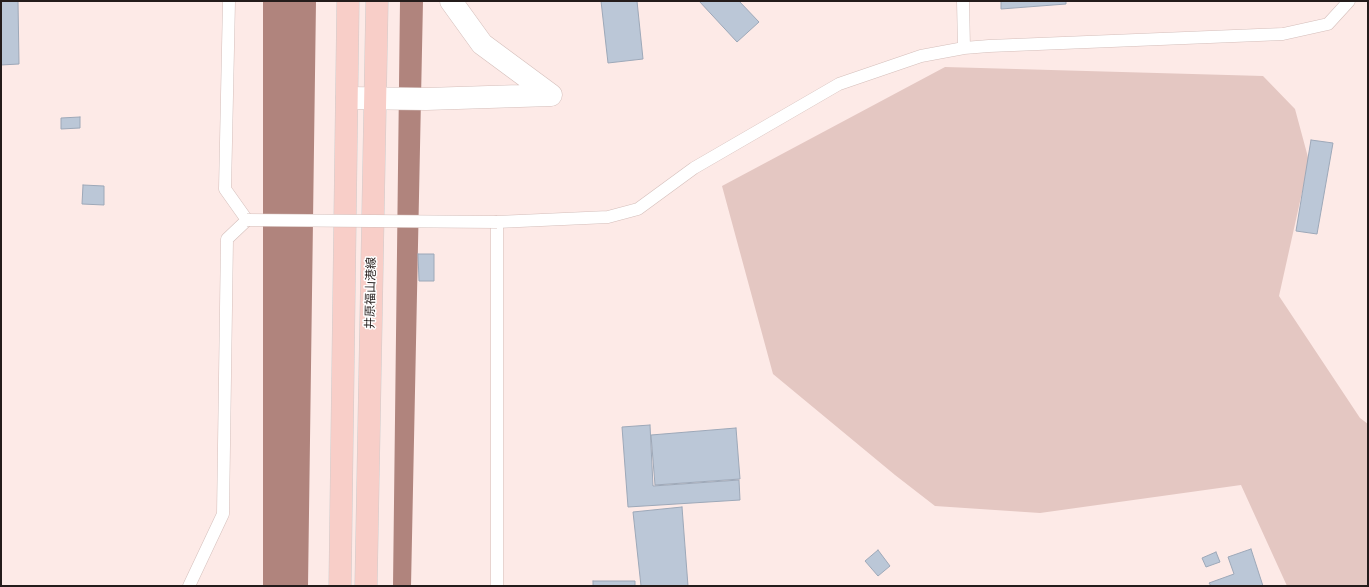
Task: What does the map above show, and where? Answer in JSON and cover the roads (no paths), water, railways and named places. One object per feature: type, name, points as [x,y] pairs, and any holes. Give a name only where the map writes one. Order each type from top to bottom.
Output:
[{"type":"main road","points":[[340,586],[348,1]]},
{"type":"main road","name":"井原福山港線","points":[[366,586],[383,99],[377,1]]},
{"type":"street","points":[[347,98],[426,99],[551,95],[482,44],[450,1]]},
{"type":"lane","points":[[229,1],[225,189],[247,220]]},
{"type":"lane","points":[[963,1],[964,48]]},
{"type":"lane","points":[[188,586],[223,514],[227,239],[247,220],[497,222],[608,218],[638,210],[694,168],[839,84],[921,56],[964,48],[1283,34],[1328,24],[1349,1]]},
{"type":"lane","points":[[497,222],[497,586]]}]
